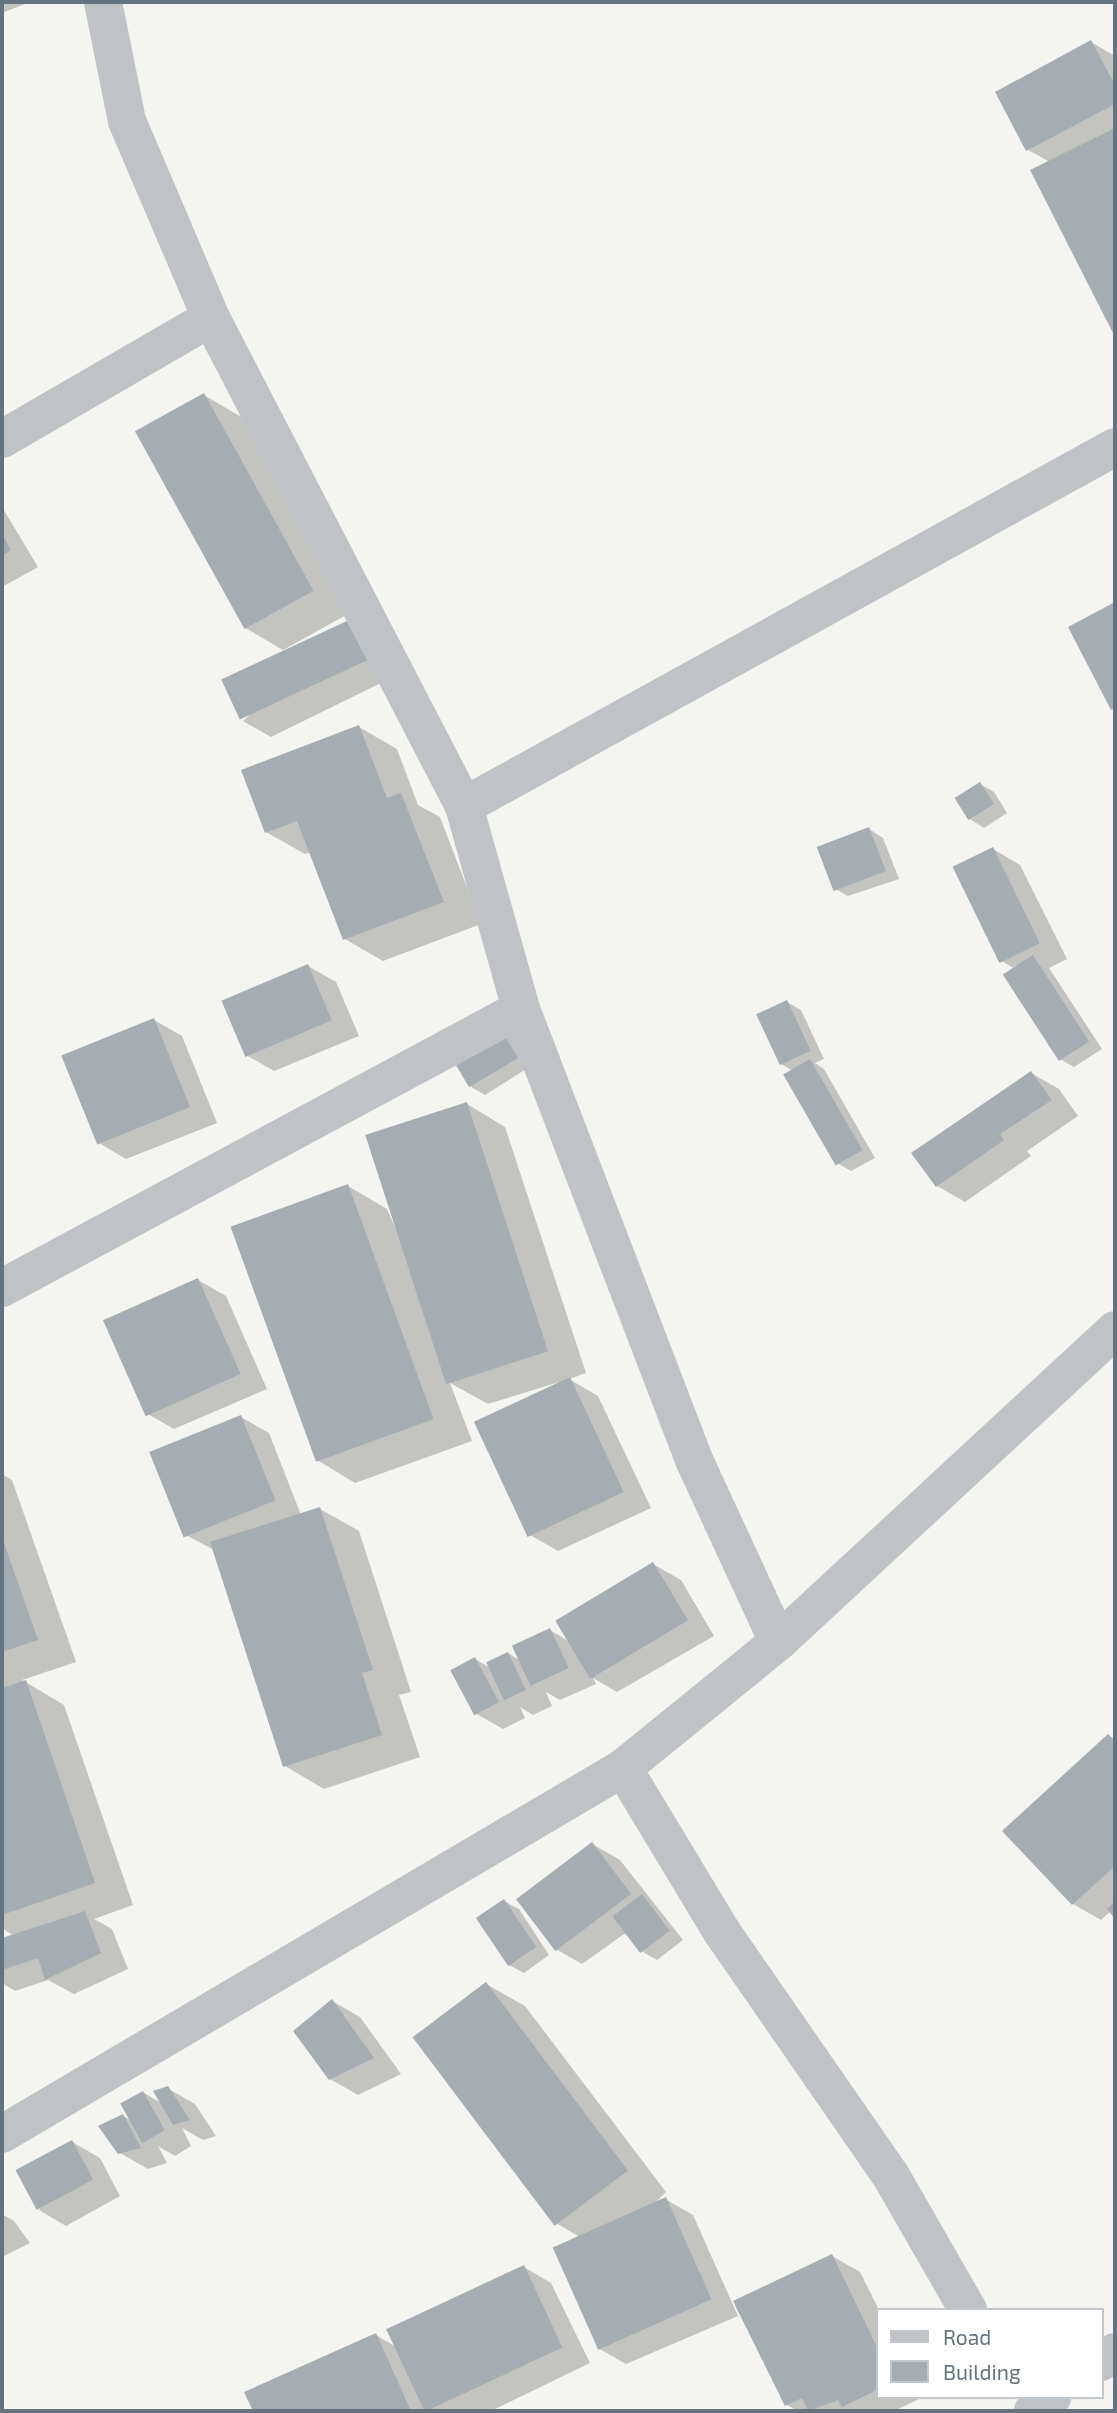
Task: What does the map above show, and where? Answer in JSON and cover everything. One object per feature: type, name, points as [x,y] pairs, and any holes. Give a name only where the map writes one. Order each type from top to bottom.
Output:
[{"type":"street","points":[[103,2],[127,121],[211,318],[464,806],[521,1009],[695,1462],[778,1642]]},
{"type":"street","points":[[2,439],[211,318]]},
{"type":"street","points":[[464,806],[1115,447]]},
{"type":"street","points":[[2,1288],[521,1009]]},
{"type":"street","points":[[2,2134],[623,1768],[778,1642],[1115,1330]]},
{"type":"street","points":[[623,1768],[722,1932],[891,2176],[967,2308]]},
{"type":"street","points":[[1031,2411],[1049,2399]]},
{"type":"building","points":[[1091,40],[1115,85],[1115,104],[1026,151],[995,92]]},
{"type":"building","points":[[1115,128],[1115,332],[1113,333],[1030,170]]},
{"type":"building","points":[[204,393],[314,591],[244,629],[135,431]]},
{"type":"building","points":[[2,534],[11,550],[2,556]]},
{"type":"building","points":[[1115,602],[1115,708],[1111,710],[1068,627]]},
{"type":"building","points":[[349,620],[368,660],[240,719],[221,680]]},
{"type":"building","points":[[359,725],[387,798],[401,793],[444,902],[343,940],[297,821],[265,833],[241,770]]},
{"type":"building","points":[[980,782],[994,804],[968,820],[955,798]]},
{"type":"building","points":[[869,827],[886,871],[834,891],[817,847]]},
{"type":"building","points":[[993,847],[1040,943],[999,963],[953,867]]},
{"type":"building","points":[[1033,955],[1089,1041],[1059,1061],[1003,975]]},
{"type":"building","points":[[308,964],[332,1020],[245,1057],[221,1001]]},
{"type":"building","points":[[787,1000],[811,1051],[780,1065],[756,1014]]},
{"type":"building","points":[[154,1018],[190,1107],[97,1144],[61,1055]]},
{"type":"building","points":[[500,1028],[518,1058],[469,1087],[451,1057]]},
{"type":"building","points":[[810,1059],[862,1150],[836,1165],[783,1074]]},
{"type":"building","points":[[1031,1071],[1052,1100],[1000,1134],[1004,1140],[936,1187],[911,1153]]},
{"type":"building","points":[[467,1102],[548,1351],[446,1384],[365,1135]]},
{"type":"building","points":[[348,1184],[434,1419],[316,1462],[231,1227]]},
{"type":"building","points":[[198,1278],[241,1374],[146,1416],[103,1320]]},
{"type":"building","points":[[570,1377],[624,1492],[528,1537],[474,1422]]},
{"type":"building","points":[[241,1415],[275,1500],[184,1537],[149,1452]]},
{"type":"building","points":[[320,1507],[373,1670],[362,1673],[382,1735],[283,1767],[210,1542]]},
{"type":"building","points":[[2,1537],[38,1640],[2,1652]]},
{"type":"building","points":[[653,1562],[688,1620],[590,1679],[555,1621]]},
{"type":"building","points":[[550,1628],[569,1668],[531,1686],[512,1646]]},
{"type":"building","points":[[508,1652],[526,1690],[504,1700],[486,1662]]},
{"type":"building","points":[[475,1657],[499,1702],[474,1715],[450,1670]]},
{"type":"building","points":[[26,1680],[95,1883],[2,1915],[2,1688]]},
{"type":"building","points":[[1108,1734],[1115,1741],[1115,1866],[1072,1905],[1002,1831]]},
{"type":"building","points":[[592,1842],[631,1894],[555,1951],[516,1899]]},
{"type":"building","points":[[642,1894],[670,1931],[640,1953],[612,1916]]},
{"type":"building","points":[[504,1899],[536,1947],[508,1966],[476,1918]]},
{"type":"building","points":[[1115,1901],[1115,1919],[1107,1909]]},
{"type":"building","points":[[85,1911],[101,1953],[45,1980],[38,1958],[2,1970],[2,1938]]},
{"type":"building","points":[[486,1982],[628,2170],[555,2226],[413,2037]]},
{"type":"building","points":[[332,1999],[374,2058],[329,2080],[293,2031]]},
{"type":"building","points":[[168,2086],[190,2120],[173,2125],[153,2091]]},
{"type":"building","points":[[143,2091],[165,2130],[142,2143],[120,2104]]},
{"type":"building","points":[[123,2114],[141,2148],[118,2154],[98,2126]]},
{"type":"building","points":[[72,2140],[93,2180],[37,2210],[15,2170]]},
{"type":"building","points":[[666,2197],[712,2299],[598,2350],[553,2247]]},
{"type":"building","points":[[832,2254],[876,2345],[876,2390],[842,2407],[838,2400],[808,2411],[802,2398],[785,2406],[733,2301]]},
{"type":"building","points":[[524,2265],[562,2347],[424,2411],[386,2329]]},
{"type":"building","points":[[376,2333],[411,2411],[253,2411],[244,2392]]}]
